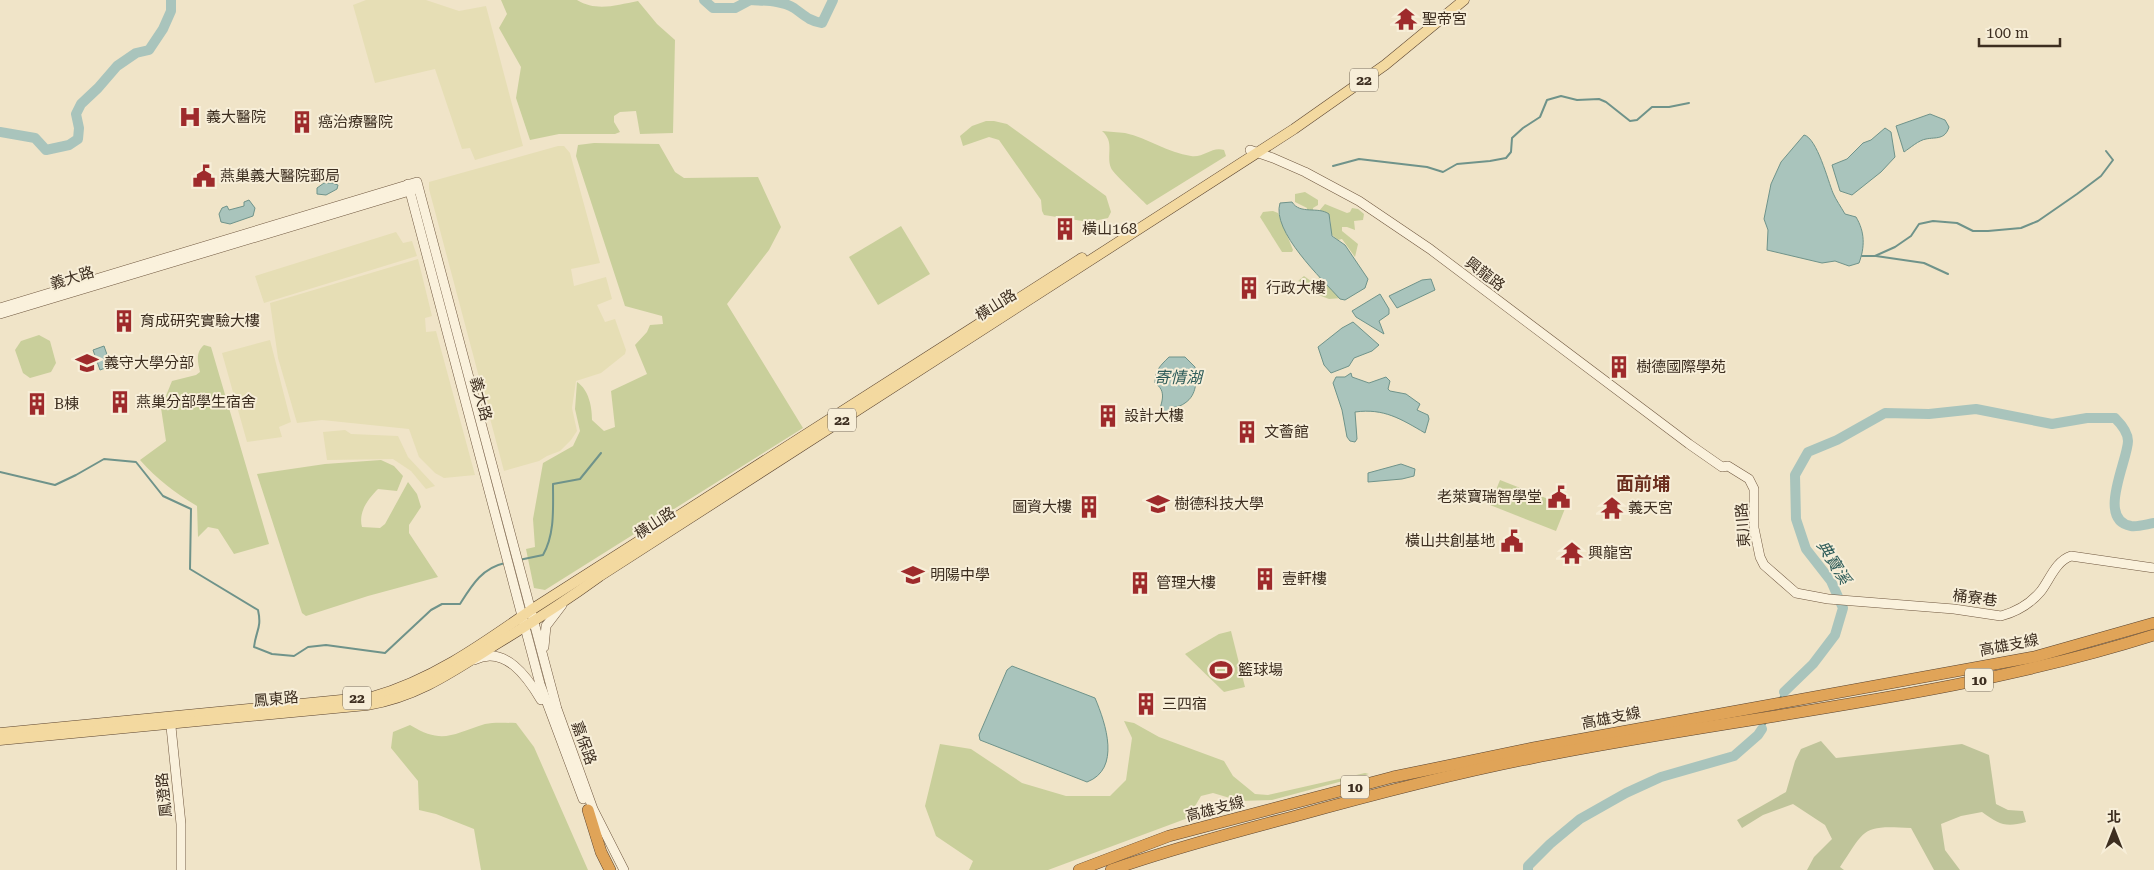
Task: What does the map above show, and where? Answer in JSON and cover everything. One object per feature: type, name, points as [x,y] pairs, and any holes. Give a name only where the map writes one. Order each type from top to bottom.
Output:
[{"type":"highway","name":"高雄支線","points":[[1078,870],[1169,836],[1393,777],[1638,728],[2034,657],[2154,622]]},
{"type":"highway","name":"高雄支線","points":[[1112,870],[1154,855],[1397,788],[1532,758],[1802,712],[2031,670],[2154,635]]},
{"type":"highway","points":[[588,810],[601,852],[610,870]]},
{"type":"highway","points":[[1124,870],[1154,855]]},
{"type":"main road","name":"橫山路","points":[[528,618],[1254,151],[1381,60],[1454,0]]},
{"type":"main road","name":"橫山路","points":[[528,618],[573,596],[608,571],[1385,65],[1464,0]]},
{"type":"main road","name":"鳳東路","points":[[0,740],[170,720],[326,705],[383,702],[414,693],[458,668],[528,618]]},
{"type":"main road","name":"鳳東路","points":[[326,705],[372,697],[418,681],[528,618]]},
{"type":"main road","name":"鳳東路","points":[[0,733],[170,720]]},
{"type":"street","name":"興龍路","points":[[1254,151],[1305,172],[1359,201],[1422,244],[1689,444]]},
{"type":"street","name":"義大路","points":[[413,188],[528,618]]},
{"type":"street","name":"義大路","points":[[0,308],[413,188]]},
{"type":"street","name":"義大路","points":[[0,314],[413,188]]},
{"type":"street","name":"東川路","points":[[1689,444],[1722,467],[1728,466],[1732,468],[1749,479],[1753,484],[1756,545],[1764,565],[1796,593],[1858,602]]},
{"type":"street","name":"桶寮巷","points":[[1858,602],[1947,608],[2001,616],[2009,614],[2033,599],[2060,563],[2071,556],[2154,568]]},
{"type":"street","points":[[546,669],[544,643],[546,626],[557,609],[573,596]]},
{"type":"street","name":"嘉保路","points":[[528,618],[546,669],[557,709],[593,809],[624,870]]},
{"type":"street","name":"嘉保路","points":[[528,618],[540,684],[588,810],[617,870]]},
{"type":"street","points":[[458,668],[478,658],[485,657],[496,657],[508,661],[524,674],[551,715]]},
{"type":"street","name":"鳳澄路","points":[[170,720],[181,824],[181,870]]},
{"type":"shaded area","points":[[366,0],[426,0],[459,11],[486,6],[523,146],[475,160],[470,148],[462,149],[435,69],[375,83],[353,5]]},
{"type":"shaded area","points":[[558,146],[564,146],[570,153],[600,263],[571,269],[574,286],[606,277],[612,299],[597,305],[605,322],[615,319],[626,350],[625,354],[601,373],[576,381],[572,408],[577,431],[560,451],[539,461],[504,471],[429,189],[429,182]]},
{"type":"shaded area","points":[[396,232],[403,243],[412,241],[417,256],[264,303],[255,276]]},
{"type":"shaded area","points":[[418,259],[432,316],[425,318],[426,332],[436,331],[475,475],[444,478],[435,473],[419,457],[409,429],[322,420],[297,423],[278,358],[270,303]]},
{"type":"shaded area","points":[[270,340],[291,422],[279,427],[282,437],[247,442],[222,353]]},
{"type":"shaded area","points":[[345,430],[351,434],[398,436],[408,457],[435,486],[426,489],[411,471],[393,459],[327,460],[323,432]]},
{"type":"green space","points":[[501,0],[577,0],[584,4],[599,7],[638,1],[657,24],[675,40],[673,133],[640,134],[636,111],[620,112],[614,116],[614,122],[620,132],[615,134],[559,134],[530,140],[516,98],[521,67],[499,28],[507,14]]},
{"type":"green space","points":[[986,121],[1007,124],[1106,196],[1111,212],[1108,218],[1089,222],[1044,215],[1041,200],[999,140],[989,137],[963,146],[960,136],[972,126]]},
{"type":"green space","points":[[1102,131],[1133,135],[1166,149],[1191,156],[1220,149],[1224,150],[1226,156],[1147,205],[1111,168],[1109,144],[1106,135]]},
{"type":"green space","points":[[594,143],[659,144],[675,172],[684,178],[758,177],[781,227],[769,250],[727,304],[803,428],[545,590],[534,588],[526,549],[535,547],[533,519],[543,463],[573,446],[580,431],[575,409],[577,382],[584,389],[589,399],[592,420],[604,431],[615,427],[611,391],[647,374],[635,345],[647,332],[650,325],[663,324],[662,316],[625,306],[576,156],[578,145]]},
{"type":"green space","points":[[1305,192],[1318,200],[1318,205],[1313,208],[1313,212],[1306,213],[1307,208],[1295,202],[1295,194]]},
{"type":"green space","points":[[1325,204],[1347,213],[1352,208],[1358,209],[1364,214],[1363,220],[1354,221],[1355,230],[1342,227],[1342,231],[1358,244],[1355,257],[1342,239],[1338,240],[1329,232],[1330,218],[1319,211]]},
{"type":"green space","points":[[1273,211],[1278,213],[1293,250],[1292,252],[1282,252],[1260,217],[1263,212]]},
{"type":"green space","points":[[901,226],[930,274],[878,305],[849,257]]},
{"type":"green space","points":[[1304,276],[1315,284],[1320,276],[1342,298],[1329,299],[1308,291],[1307,284],[1298,281]]},
{"type":"green space","points":[[39,335],[50,341],[56,363],[51,372],[30,378],[23,373],[15,350],[21,341]]},
{"type":"green space","points":[[204,345],[211,347],[269,544],[234,554],[218,529],[208,527],[198,537],[197,506],[167,485],[140,460],[166,441],[161,408],[172,381],[196,375],[200,372],[198,354]]},
{"type":"green space","points":[[381,460],[394,466],[403,476],[397,491],[378,489],[371,497],[361,516],[362,527],[380,528],[385,524],[408,482],[417,494],[421,507],[409,525],[409,533],[438,577],[368,596],[306,616],[302,613],[257,474],[325,464]]},
{"type":"green space","points":[[1500,480],[1566,506],[1556,531],[1490,505]]},
{"type":"green space","name":"籃球場","points":[[1231,631],[1245,687],[1224,692],[1185,654],[1219,634]]},
{"type":"green space","points":[[1124,721],[1134,723],[1159,737],[1224,761],[1233,776],[1255,794],[1268,795],[1365,773],[1369,774],[1272,800],[1240,801],[1213,793],[1201,796],[1188,818],[1048,870],[969,870],[973,861],[936,836],[925,806],[940,744],[971,749],[1022,783],[1066,796],[1110,796],[1126,780],[1132,738]]},
{"type":"green space","points":[[489,723],[516,723],[534,747],[588,870],[481,870],[474,829],[436,814],[419,810],[418,781],[391,748],[393,732],[410,725],[431,735],[448,736]]},
{"type":"green space","points":[[1821,741],[1836,758],[1962,744],[1989,755],[1996,804],[2008,810],[2023,811],[2026,822],[2007,825],[1982,812],[1961,816],[1941,824],[1945,850],[1960,870],[1934,870],[1911,828],[1883,827],[1867,832],[1861,837],[1840,867],[1844,870],[1807,870],[1814,857],[1832,839],[1825,825],[1793,804],[1763,815],[1742,828],[1737,820],[1786,792],[1795,761],[1801,749]]},
{"type":"water","points":[[1930,114],[1945,120],[1949,127],[1945,134],[1940,137],[1920,141],[1904,152],[1896,126]]},
{"type":"water","points":[[1885,128],[1891,132],[1895,157],[1881,172],[1852,195],[1840,191],[1832,165],[1847,159],[1863,143],[1871,140]]},
{"type":"water","points":[[1804,135],[1809,138],[1818,152],[1833,193],[1845,214],[1856,217],[1859,223],[1863,240],[1859,263],[1849,266],[1835,261],[1822,263],[1767,250],[1768,230],[1764,219],[1771,184],[1781,162]]},
{"type":"water","points":[[324,183],[338,185],[337,189],[326,195],[317,194],[317,188]]},
{"type":"water","points":[[249,200],[255,208],[253,216],[230,224],[221,222],[219,214],[222,208],[227,206],[229,210],[244,206],[244,202]]},
{"type":"water","points":[[1292,202],[1300,208],[1329,214],[1332,236],[1345,245],[1368,279],[1365,288],[1345,300],[1340,299],[1311,267],[1290,240],[1279,214],[1280,203]]},
{"type":"water","points":[[1431,279],[1435,290],[1397,308],[1389,296],[1422,280]]},
{"type":"water","points":[[1380,294],[1389,309],[1389,314],[1379,321],[1384,334],[1356,317],[1352,311]]},
{"type":"water","points":[[1353,322],[1379,345],[1372,351],[1354,358],[1349,366],[1331,373],[1324,365],[1318,347],[1342,328]]},
{"type":"water","points":[[104,346],[111,366],[100,370],[93,350]]},
{"type":"water","name":"寄情湖","points":[[1169,357],[1185,357],[1195,367],[1195,387],[1192,396],[1185,403],[1165,414],[1158,414],[1162,393],[1159,386],[1155,383],[1156,375],[1157,371]]},
{"type":"water","points":[[1351,373],[1352,377],[1369,383],[1386,377],[1390,381],[1388,389],[1390,391],[1406,394],[1420,404],[1417,410],[1428,415],[1429,419],[1425,433],[1400,419],[1384,413],[1355,412],[1357,439],[1355,442],[1350,441],[1347,437],[1342,410],[1333,383],[1336,377],[1345,377]]},
{"type":"water","points":[[1401,464],[1415,469],[1414,476],[1368,482],[1368,473]]},
{"type":"water","points":[[1012,666],[1095,698],[1103,720],[1108,745],[1104,767],[1098,776],[1087,782],[980,740],[979,735],[1007,670]]},
{"type":"waterway","points":[[0,132],[35,138],[46,150],[69,145],[78,139],[79,128],[76,114],[81,104],[117,66],[136,53],[149,50],[163,29],[171,11],[171,0]]},
{"type":"waterway","points":[[704,0],[713,8],[735,8],[750,0]]},
{"type":"waterway","points":[[750,0],[773,1],[784,4],[794,8],[810,19],[822,23],[833,0]]},
{"type":"waterway","points":[[1333,166],[1359,159],[1427,167],[1443,172],[1457,164],[1506,158],[1511,152],[1512,138],[1540,117],[1547,100],[1561,96],[1577,100],[1599,99],[1606,102],[1630,121],[1637,120],[1652,107],[1669,107],[1689,103]]},
{"type":"waterway","points":[[1862,256],[1875,256],[1895,247],[1911,236],[1919,224],[1933,221],[1957,223],[1973,231],[2021,228],[2038,221],[2101,176],[2113,160],[2106,151]]},
{"type":"waterway","points":[[1876,256],[1924,263],[1948,274]]},
{"type":"waterway","name":"典寶溪","points":[[1784,692],[1813,664],[1835,635],[1843,608],[1831,581],[1806,549],[1796,519],[1795,475],[1808,452],[1837,440],[1885,413],[1929,414],[1976,409],[2052,424],[2087,418],[2115,418],[2122,426],[2128,438],[2127,450],[2116,488],[2116,513],[2121,521],[2131,526],[2154,523]]},
{"type":"waterway","points":[[519,560],[543,555],[547,547],[553,511],[553,484],[580,479],[601,453]]},
{"type":"waterway","points":[[0,472],[55,485],[104,459],[136,462],[163,496],[191,509],[190,569],[258,610],[259,625],[254,647],[272,654],[294,656],[308,647],[326,645],[385,653],[431,610],[442,604],[460,604],[478,578],[497,565],[505,563]]},
{"type":"waterway","name":"典寶溪","points":[[1780,698],[1784,692]]},
{"type":"waterway","name":"典寶溪","points":[[1762,729],[1766,722]]},
{"type":"waterway","name":"典寶溪","points":[[1528,870],[1528,866],[1550,844],[1580,819],[1626,793],[1661,777],[1734,756],[1758,735],[1762,729]]},
{"type":"place","name":"聖帝宮","points":[[1406,19]]},
{"type":"place","name":"義大醫院","points":[[190,117]]},
{"type":"place","name":"癌治療醫院","points":[[302,122]]},
{"type":"place","name":"燕巢義大醫院郵局","points":[[204,176]]},
{"type":"place","name":"橫山168","points":[[1065,229]]},
{"type":"place","name":"行政大樓","points":[[1249,288]]},
{"type":"place","name":"育成研究實驗大樓","points":[[124,321]]},
{"type":"place","name":"義守大學分部","points":[[87,363]]},
{"type":"place","name":"樹德國際學苑","points":[[1619,367]]},
{"type":"place","name":"燕巢分部學生宿舍","points":[[120,402]]},
{"type":"place","name":"B棟","points":[[37,404]]},
{"type":"place","name":"設計大樓","points":[[1108,416]]},
{"type":"place","name":"文薈館","points":[[1247,432]]},
{"type":"place","name":"老萊寶瑞智學堂","points":[[1559,497]]},
{"type":"place","name":"樹德科技大學","points":[[1158,504]]},
{"type":"place","name":"圖資大樓","points":[[1089,507]]},
{"type":"place","name":"義天宮","points":[[1612,508]]},
{"type":"place","name":"橫山共創基地","points":[[1512,541]]},
{"type":"place","name":"興龍宮","points":[[1572,553]]},
{"type":"place","name":"明陽中學","points":[[913,575]]},
{"type":"place","name":"壹軒樓","points":[[1265,579]]},
{"type":"place","name":"管理大樓","points":[[1140,583]]},
{"type":"place","name":"籃球場","points":[[1221,670]]},
{"type":"place","name":"三四宿","points":[[1146,704]]},
{"type":"district","name":"面前埔","points":[[1643,484]]}]
